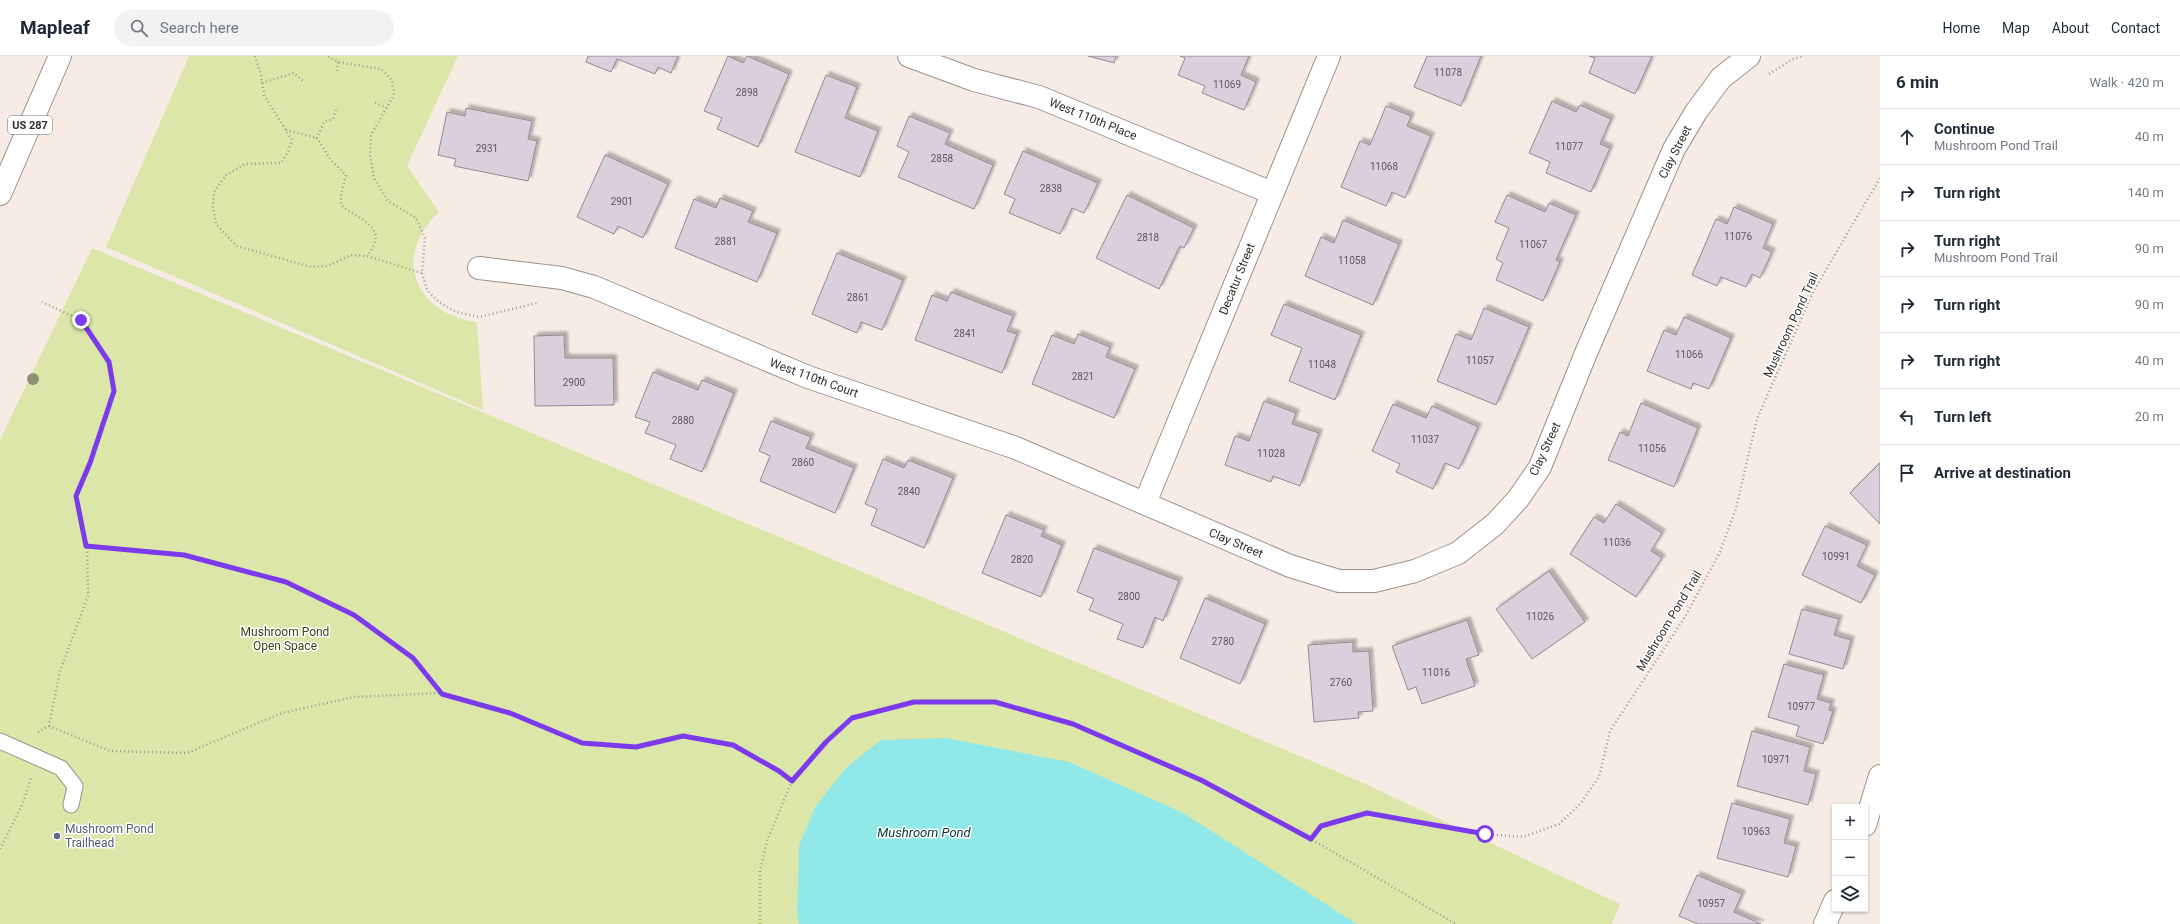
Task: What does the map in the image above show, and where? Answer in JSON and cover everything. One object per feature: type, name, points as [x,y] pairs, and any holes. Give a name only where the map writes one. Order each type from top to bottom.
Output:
[{"type":"street","name":"US 287","points":[[0,194],[60,56]]},
{"type":"street","name":"West 110th Place","points":[[909,56],[974,80],[1039,97],[1272,193]]},
{"type":"street","name":"Decatur Street","points":[[1145,503],[1329,56]]},
{"type":"street","name":"Clay Street","points":[[1145,503],[1290,566],[1339,581],[1374,581],[1415,571],[1458,553],[1495,524],[1518,500],[1540,467],[1586,353],[1674,149],[1696,112],[1722,78],[1749,56]]},
{"type":"street","name":"West 110th Court","points":[[479,268],[562,278],[594,287],[808,377],[1016,448],[1145,503]]},
{"type":"street","points":[[1868,815],[1880,776]]},
{"type":"street","points":[[1828,923],[1832,910]]},
{"type":"lane","points":[[0,741],[61,768],[75,786],[71,805]]},
{"type":"path","points":[[255,56],[264,95],[292,140],[288,152],[280,163],[245,164],[226,175],[214,192],[213,207],[216,224],[237,246],[311,268],[328,266],[351,255],[367,256],[422,273],[426,238],[416,218],[388,201],[374,178],[370,155],[371,135],[394,95],[392,80],[381,69],[338,62],[328,56]]},
{"type":"path","points":[[337,70],[338,62]]},
{"type":"path","points":[[262,83],[294,73],[303,81]]},
{"type":"path","points":[[375,103],[386,108]]},
{"type":"path","points":[[317,138],[324,122],[333,119],[336,110]]},
{"type":"path","points":[[285,130],[317,138],[330,159],[346,174],[341,194],[341,205],[349,212],[366,220],[375,233],[375,246],[367,256]]},
{"type":"path","name":"Mushroom Pond Trail","points":[[1311,839],[1321,826],[1367,813],[1485,834],[1522,837],[1559,824],[1580,804],[1599,777],[1610,731],[1684,618],[1720,552],[1736,508],[1757,419],[1813,292],[1880,178]]},
{"type":"path","points":[[42,302],[81,320],[109,362],[114,391],[90,463],[76,496],[86,546],[88,596],[60,671],[49,726]]},
{"type":"path","points":[[86,546],[184,555],[286,582],[354,615],[413,658],[442,694]]},
{"type":"path","points":[[49,726],[110,751],[187,752],[282,713],[354,696],[442,694],[510,713],[582,743],[636,747],[683,736],[733,745],[779,771],[792,781]]},
{"type":"path","points":[[760,924],[760,871],[767,841],[792,781],[826,742],[852,718],[914,702],[995,702],[1073,724],[1201,780],[1311,839],[1456,924]]},
{"type":"path","points":[[0,849],[23,803],[38,757],[38,732],[49,726]]},
{"type":"green space","points":[[189,56],[458,56],[407,166],[439,212],[424,229],[416,247],[414,264],[417,280],[425,295],[438,308],[456,317],[477,322],[483,410],[106,247]]},
{"type":"green space","name":"Mushroom Pond Open Space","points":[[92,248],[1359,781],[1620,904],[1612,924],[0,924],[0,440]]},
{"type":"water","name":"Mushroom Pond","points":[[946,738],[1069,762],[1183,813],[1357,924],[799,924],[797,912],[799,846],[815,807],[847,767],[881,740]]},
{"type":"building","points":[[588,56],[678,56],[671,73],[658,67],[655,74],[617,59],[611,72],[586,62]]},
{"type":"building","points":[[728,56],[743,63],[747,56],[789,74],[758,147],[717,129],[722,118],[704,111]]},
{"type":"building","points":[[1088,56],[1116,56],[1114,63]]},
{"type":"building","points":[[1180,56],[1249,56],[1241,75],[1256,82],[1244,110],[1202,93],[1205,86],[1178,75],[1185,58]]},
{"type":"building","points":[[1427,56],[1481,56],[1461,106],[1414,87]]},
{"type":"building","points":[[1589,56],[1652,56],[1635,94],[1589,73],[1595,58]]},
{"type":"building","points":[[826,75],[857,87],[845,118],[878,131],[860,177],[795,152]]},
{"type":"building","points":[[1552,101],[1576,112],[1580,105],[1611,119],[1600,144],[1610,148],[1591,192],[1546,173],[1550,162],[1529,153]]},
{"type":"building","points":[[1386,106],[1411,116],[1407,126],[1431,136],[1405,198],[1392,192],[1386,206],[1341,187],[1360,141],[1370,145]]},
{"type":"building","points":[[466,108],[532,121],[528,139],[537,141],[528,181],[454,166],[456,159],[438,155],[447,112],[465,116]]},
{"type":"building","points":[[909,116],[950,133],[945,144],[993,165],[974,209],[898,177],[909,152],[897,146]]},
{"type":"building","points":[[1023,151],[1098,183],[1084,213],[1072,208],[1060,234],[1009,213],[1015,199],[1004,194]]},
{"type":"building","points":[[605,155],[668,184],[643,238],[618,226],[614,234],[577,217]]},
{"type":"building","points":[[1127,195],[1194,228],[1184,248],[1180,246],[1159,289],[1096,258]]},
{"type":"building","points":[[1507,195],[1545,212],[1549,203],[1576,215],[1556,260],[1560,262],[1543,301],[1496,280],[1503,263],[1496,259],[1509,228],[1495,222]]},
{"type":"building","points":[[720,198],[753,211],[748,222],[777,233],[757,282],[675,248],[694,199],[716,208]]},
{"type":"building","points":[[1734,207],[1773,224],[1763,248],[1772,252],[1760,278],[1752,274],[1746,287],[1721,277],[1717,286],[1692,275],[1716,219],[1727,224]]},
{"type":"building","points":[[1343,220],[1399,244],[1373,305],[1305,276],[1321,237],[1334,243]]},
{"type":"building","points":[[837,253],[903,280],[882,330],[861,322],[857,333],[812,314]]},
{"type":"building","points":[[951,292],[1013,316],[1007,331],[1017,334],[1002,373],[915,340],[932,295],[947,301]]},
{"type":"building","points":[[1284,304],[1361,335],[1335,400],[1289,381],[1302,348],[1271,335]]},
{"type":"building","points":[[1484,308],[1529,327],[1496,405],[1437,381],[1456,334],[1471,340]]},
{"type":"building","points":[[1684,317],[1731,338],[1709,389],[1693,383],[1691,389],[1647,371],[1664,330],[1676,335]]},
{"type":"building","points":[[1078,334],[1110,347],[1106,357],[1135,369],[1114,418],[1032,384],[1052,335],[1074,344]]},
{"type":"building","points":[[564,335],[565,358],[613,358],[614,405],[535,406],[534,336]]},
{"type":"building","points":[[653,372],[698,390],[702,380],[734,393],[702,472],[670,459],[676,445],[645,433],[650,422],[635,417]]},
{"type":"building","points":[[1264,401],[1296,413],[1292,424],[1319,433],[1300,486],[1273,476],[1271,482],[1225,465],[1235,436],[1249,441]]},
{"type":"building","points":[[1641,403],[1698,428],[1674,487],[1608,460],[1620,432],[1628,436]]},
{"type":"building","points":[[1393,404],[1426,418],[1432,406],[1478,427],[1459,469],[1445,463],[1433,489],[1396,472],[1400,464],[1372,451]]},
{"type":"building","points":[[771,421],[811,437],[806,448],[854,468],[835,513],[760,481],[770,456],[759,451]]},
{"type":"building","points":[[883,459],[904,468],[908,460],[953,478],[924,548],[871,525],[877,509],[865,504]]},
{"type":"building","points":[[1880,463],[1880,524],[1850,493]]},
{"type":"building","points":[[1616,504],[1662,533],[1651,551],[1662,558],[1636,597],[1570,554],[1594,517],[1604,523]]},
{"type":"building","points":[[1006,515],[1044,530],[1041,536],[1062,545],[1041,597],[982,573]]},
{"type":"building","points":[[1825,526],[1867,545],[1857,566],[1875,575],[1861,603],[1802,575]]},
{"type":"building","points":[[1094,548],[1179,581],[1163,621],[1155,617],[1143,648],[1117,639],[1123,624],[1089,610],[1094,599],[1077,592]]},
{"type":"building","points":[[1549,571],[1585,622],[1532,659],[1496,609]]},
{"type":"building","points":[[1205,598],[1265,624],[1240,684],[1180,658]]},
{"type":"building","points":[[1802,609],[1839,619],[1834,635],[1851,640],[1843,669],[1789,654]]},
{"type":"building","points":[[1467,620],[1479,655],[1466,659],[1475,686],[1422,704],[1416,687],[1408,690],[1392,646]]},
{"type":"building","points":[[1353,642],[1353,652],[1369,651],[1373,711],[1358,712],[1359,718],[1314,722],[1308,645]]},
{"type":"building","points":[[1784,664],[1824,675],[1817,699],[1831,703],[1829,710],[1833,711],[1823,744],[1796,736],[1799,726],[1768,717]]},
{"type":"building","points":[[1752,731],[1810,747],[1804,771],[1816,774],[1808,805],[1737,786]]},
{"type":"building","points":[[1732,803],[1790,819],[1784,843],[1796,846],[1788,877],[1717,858]]},
{"type":"building","points":[[1697,875],[1742,894],[1734,912],[1761,924],[1698,924],[1679,916]]},
{"type":"place","name":"Mushroom Pond Trailhead","points":[[57,836]]},
{"type":"route","points":[[81,320],[109,362],[114,391],[90,463],[76,496],[86,546],[184,555],[286,582],[354,615],[413,658],[442,694],[510,713],[582,743],[636,747],[683,736],[733,745],[779,771],[792,781],[826,742],[852,718],[914,702],[995,702],[1073,724],[1201,780],[1311,839],[1321,826],[1367,813],[1485,834]]}]
